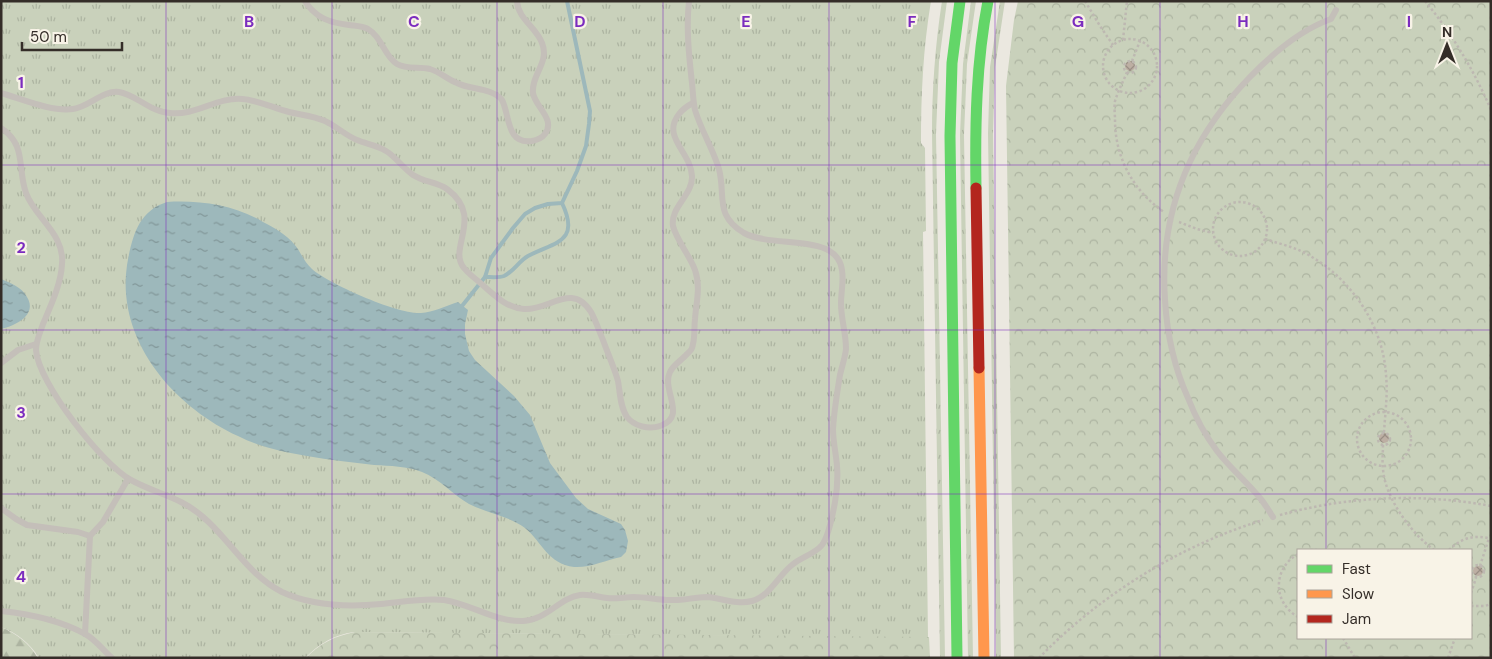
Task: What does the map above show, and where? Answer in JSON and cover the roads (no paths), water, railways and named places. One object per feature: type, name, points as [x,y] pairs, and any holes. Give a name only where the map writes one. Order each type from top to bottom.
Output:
[{"type":"street","points":[[957,658],[950,136],[952,63],[960,1]]},
{"type":"street","points":[[984,658],[975,133],[982,35],[988,1]]},
{"type":"lane","points":[[305,1],[313,12],[323,19],[368,30],[377,38],[390,58],[400,65],[408,68],[426,68],[456,83],[498,96],[503,104],[512,132],[519,139],[532,141],[538,140],[544,135],[547,128],[547,119],[535,100],[533,93],[534,82],[543,62],[544,49],[538,36],[520,13],[517,1]]},
{"type":"lane","points":[[1,128],[12,136],[19,148],[27,196],[60,244],[62,266],[58,285],[36,344],[41,370],[62,406],[92,443],[128,479],[195,510],[210,523],[257,575],[278,589],[297,598],[330,604],[359,605],[439,600],[464,605],[498,618],[525,621],[540,617],[570,598],[584,594],[611,598],[639,597],[672,600],[700,597],[747,602],[762,596],[791,565],[821,547],[829,528],[838,478],[834,420],[846,349],[841,309],[842,268],[837,256],[826,249],[810,244],[763,240],[743,232],[729,220],[723,208],[719,169],[701,128],[693,103],[688,45],[690,1]]},
{"type":"lane","points":[[1273,517],[1260,498],[1217,452],[1197,418],[1180,379],[1170,342],[1164,299],[1164,248],[1170,216],[1180,183],[1207,130],[1232,96],[1266,61],[1302,34],[1318,24],[1332,19],[1336,10]]},
{"type":"lane","points":[[1,93],[54,107],[72,109],[84,106],[107,94],[122,92],[159,112],[174,114],[223,100],[241,98],[324,120],[357,140],[385,151],[412,174],[443,187],[460,203],[465,225],[459,253],[464,269],[504,302],[518,308],[532,309],[566,298],[576,299],[583,303],[592,314],[614,368],[623,410],[627,417],[639,426],[650,428],[661,426],[670,421],[674,410],[668,387],[669,375],[674,366],[686,356],[693,345],[698,282],[696,271],[677,236],[673,224],[675,213],[690,188],[692,171],[673,134],[673,124],[682,110],[693,103]]},
{"type":"lane","points":[[1,363],[18,350],[36,344]]},
{"type":"lane","points":[[85,634],[90,536],[103,522],[128,479]]},
{"type":"lane","points":[[1,508],[27,525],[78,532],[90,536]]},
{"type":"lane","points":[[1,611],[32,615],[85,634],[93,639],[112,658]]},
{"type":"water","points":[[167,202],[204,203],[241,211],[252,216],[288,237],[312,269],[348,290],[381,304],[421,313],[458,302],[468,310],[465,334],[469,351],[475,360],[514,396],[530,415],[550,463],[576,498],[588,509],[621,524],[628,541],[626,552],[621,557],[592,565],[574,567],[565,565],[546,552],[531,534],[519,524],[469,504],[435,479],[422,472],[404,467],[374,465],[271,449],[238,436],[214,423],[192,407],[171,388],[154,367],[140,344],[131,319],[126,293],[127,265],[131,245],[138,226],[149,212]]},
{"type":"water","points":[[1,279],[22,291],[30,303],[30,309],[23,319],[1,329]]},
{"type":"waterway","points":[[462,306],[485,277],[491,258],[525,214],[535,208],[548,204],[562,203],[586,146],[590,111],[567,1]]},
{"type":"waterway","points":[[485,277],[504,276],[528,256],[562,239],[566,234],[568,226],[567,216],[562,203]]}]
